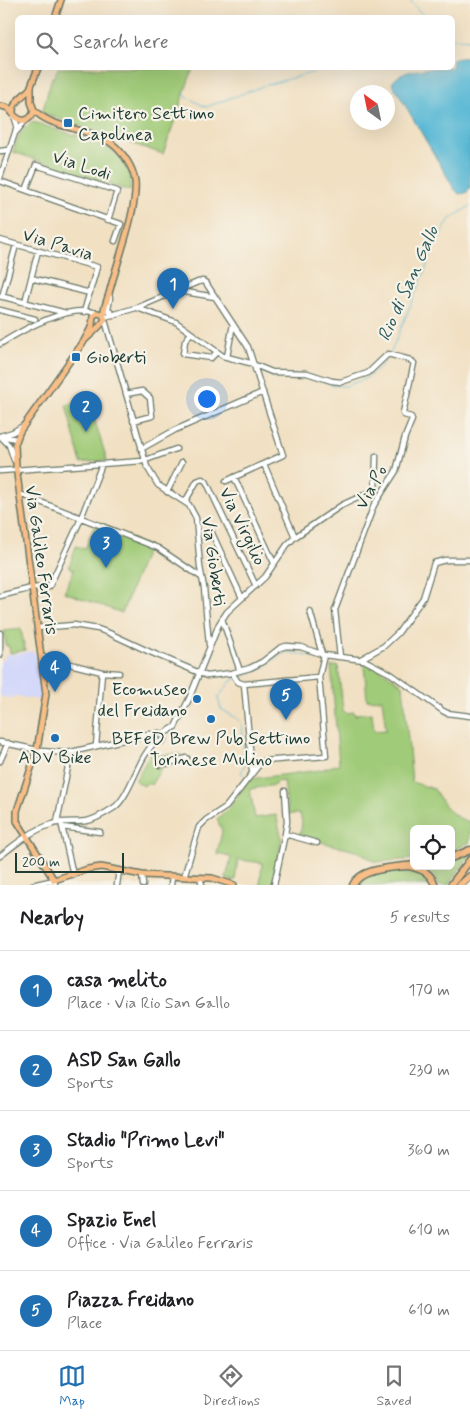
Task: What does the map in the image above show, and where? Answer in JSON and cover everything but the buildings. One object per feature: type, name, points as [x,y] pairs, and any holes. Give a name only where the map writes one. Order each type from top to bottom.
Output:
[{"type":"highway","points":[[455,856],[470,850]]},
{"type":"highway","points":[[451,885],[470,860]]},
{"type":"highway","points":[[353,885],[358,877],[367,872],[410,865]]},
{"type":"highway","points":[[458,885],[470,867]]},
{"type":"highway","points":[[422,870],[429,874],[435,885]]},
{"type":"highway","points":[[458,885],[470,876]]},
{"type":"main road","points":[[56,15],[60,2]]},
{"type":"main road","points":[[0,104],[22,99],[31,86],[37,70]]},
{"type":"main road","points":[[31,86],[31,102],[34,110],[46,119],[105,139],[116,147],[128,162],[135,180],[132,210],[101,316],[103,324],[99,325],[84,341]]},
{"type":"main road","points":[[22,99],[31,102]]},
{"type":"main road","points":[[14,116],[13,106],[15,102]]},
{"type":"main road","points":[[0,104],[8,108],[17,119],[46,119]]},
{"type":"main road","points":[[28,120],[34,110]]},
{"type":"main road","points":[[16,439],[84,341],[92,326],[93,316],[101,316]]},
{"type":"main road","points":[[93,321],[99,325]]},
{"type":"main road","name":"Via Galileo Ferraris","points":[[16,439],[16,468],[42,657],[46,702],[37,750],[16,816],[17,821],[54,883]]},
{"type":"main road","points":[[54,883],[96,867],[142,875],[212,878],[234,885]]},
{"type":"street","points":[[14,116],[17,125],[0,179],[121,224],[115,241]]},
{"type":"street","points":[[15,133],[28,120]]},
{"type":"street","points":[[0,151],[9,150]]},
{"type":"street","name":"Via Lodi","points":[[26,190],[36,165],[117,191],[108,220]]},
{"type":"street","name":"Via Pavia","points":[[0,240],[97,267],[84,312]]},
{"type":"street","points":[[16,245],[1,297],[67,313]]},
{"type":"street","points":[[25,302],[38,250]]},
{"type":"street","points":[[31,278],[90,293]]},
{"type":"street","points":[[0,344],[33,326],[67,313],[84,312],[101,316],[114,315],[137,308],[203,281],[248,347],[283,455],[226,481]]},
{"type":"street","points":[[177,291],[215,297]]},
{"type":"street","points":[[108,297],[110,298],[108,310],[114,315]]},
{"type":"street","points":[[137,308],[176,322],[226,357],[254,365]]},
{"type":"street","points":[[0,310],[35,319]]},
{"type":"street","points":[[84,312],[93,321]]},
{"type":"street","name":"Via Gioberti","points":[[101,316],[145,461],[158,485],[185,502],[194,511],[198,521],[201,577],[207,612],[209,648]]},
{"type":"street","points":[[226,357],[233,324]]},
{"type":"street","points":[[99,325],[108,334]]},
{"type":"street","points":[[191,334],[185,341],[183,354],[211,358],[217,352]]},
{"type":"street","name":"Via Po","points":[[254,365],[272,372],[307,373],[340,382],[368,373],[388,354],[410,360],[414,363],[403,413],[405,416],[411,417],[412,420],[405,437],[396,471],[374,505],[335,610],[340,657]]},
{"type":"street","points":[[126,394],[142,391],[150,398],[152,416],[133,421]]},
{"type":"street","points":[[141,449],[175,430],[262,392]]},
{"type":"street","points":[[0,436],[13,432],[24,425]]},
{"type":"street","points":[[0,436],[16,439]]},
{"type":"street","points":[[0,436],[10,446],[16,468]]},
{"type":"street","points":[[0,471],[16,468],[145,461],[176,449]]},
{"type":"street","points":[[0,742],[57,753],[71,752],[150,734],[163,734],[175,727],[222,619],[227,612],[256,586],[295,537],[342,506],[375,490],[376,456]]},
{"type":"street","points":[[167,492],[182,462]]},
{"type":"street","points":[[0,596],[32,588],[49,587],[81,518],[102,464]]},
{"type":"street","points":[[264,464],[295,537]]},
{"type":"street","points":[[234,477],[274,563]]},
{"type":"street","name":"Via Virgilio","points":[[185,502],[197,481],[202,479],[206,481],[256,586]]},
{"type":"street","points":[[20,494],[158,548],[201,577]]},
{"type":"street","points":[[211,531],[242,598]]},
{"type":"street","points":[[361,659],[384,646],[398,633],[423,598],[434,563],[445,560],[470,560]]},
{"type":"street","points":[[184,877],[199,827],[231,801],[252,771],[264,761],[326,756],[318,677],[323,654],[310,611]]},
{"type":"street","points":[[222,619],[240,671]]},
{"type":"street","points":[[37,628],[74,626],[98,629],[109,632],[207,676],[235,677],[244,684],[318,677]]},
{"type":"street","points":[[0,633],[0,655]]},
{"type":"street","points":[[235,677],[240,671],[256,665],[280,648],[286,646],[300,647],[323,654],[361,659],[372,663],[391,674],[443,711],[470,716]]},
{"type":"street","points":[[42,657],[102,672],[119,673]]},
{"type":"street","points":[[96,746],[102,672]]},
{"type":"street","points":[[244,684],[252,771]]},
{"type":"street","points":[[0,856],[34,831],[60,824],[88,820],[116,806],[149,749],[156,741],[162,741],[164,738],[163,734]]},
{"type":"street","points":[[155,735],[156,741]]},
{"type":"street","points":[[0,761],[8,743]]},
{"type":"street","points":[[71,752],[60,824],[73,875]]},
{"type":"street","points":[[160,765],[187,758]]},
{"type":"street","points":[[274,885],[285,834],[287,812],[285,791]]},
{"type":"street","points":[[60,824],[100,832]]},
{"type":"street","points":[[285,834],[317,842]]},
{"type":"street","points":[[0,848],[6,851]]},
{"type":"street","points":[[117,885],[120,870]]},
{"type":"street","points":[[142,875],[143,885]]},
{"type":"street","points":[[171,885],[172,876]]},
{"type":"street","points":[[200,877],[202,885]]},
{"type":"street","points":[[212,878],[215,885]]},
{"type":"street","points":[[32,885],[54,883]]},
{"type":"shaded area","points":[[33,651],[33,653],[36,652],[41,682],[41,700],[14,696],[12,699],[0,696],[0,662],[5,658],[5,655]]},
{"type":"green space","points":[[57,70],[192,70],[163,154],[42,113],[52,77],[54,77]]},
{"type":"green space","points":[[34,122],[93,140],[113,151],[127,168],[130,178],[130,191],[13,152],[22,130]]},
{"type":"green space","points":[[88,399],[107,460],[81,463],[66,405]]},
{"type":"green space","points":[[95,525],[148,546],[122,613],[64,592],[74,570],[69,567],[76,546],[85,549]]},
{"type":"green space","points":[[21,629],[25,650],[10,653],[9,646],[6,646],[4,631]]},
{"type":"green space","points":[[364,663],[383,671],[403,685],[412,782],[434,789],[453,814],[470,822],[470,842],[455,850],[455,825],[410,825],[410,859],[375,862],[359,852],[299,836],[302,825],[301,817],[299,814],[288,814],[284,781],[275,782],[275,785],[250,789],[255,818],[276,815],[282,839],[272,885],[260,885],[262,863],[241,860],[238,860],[235,881],[226,879],[231,857],[217,854],[222,831],[217,819],[229,808],[250,779],[320,770],[339,764],[331,666],[338,666],[343,710],[346,713],[354,712],[355,716],[356,714],[372,713],[374,731],[386,730],[382,699],[367,700]]},
{"type":"green space","points":[[153,753],[153,755],[180,754],[182,763],[162,767],[151,785],[147,783],[144,786],[135,781],[150,754]]},
{"type":"green space","points":[[470,852],[470,856],[448,885],[437,885],[432,875],[426,870],[455,870],[455,858]]},
{"type":"green space","points":[[408,869],[417,870],[423,873],[433,885],[357,885],[366,877]]},
{"type":"water","points":[[470,57],[470,188],[466,193],[459,194],[395,88],[395,85],[392,83],[403,74],[411,71],[455,70],[455,59]]},
{"type":"waterway","points":[[410,0],[422,15]]},
{"type":"waterway","points":[[455,38],[470,39]]},
{"type":"waterway","points":[[184,93],[186,97],[206,107],[266,85],[322,70]]},
{"type":"waterway","name":"Rio di San Gallo","points":[[391,352],[435,246],[449,220],[470,206]]},
{"type":"waterway","points":[[258,369],[275,378],[295,375],[313,377],[333,385],[345,386],[365,379],[375,372],[389,357]]},
{"type":"waterway","points":[[243,775],[241,772],[245,764],[242,724],[238,719],[221,709],[218,698],[231,681],[263,668],[274,659],[289,652],[318,658]]},
{"type":"place","name":"Cimitero Settimo Capolinea","points":[[68,123]]},
{"type":"place","name":"casa melito","points":[[173,309]]},
{"type":"place","name":"Gioberti","points":[[76,357]]},
{"type":"place","name":"ASD San Gallo","points":[[86,432]]},
{"type":"place","name":"Stadio \"Primo Levi\"","points":[[106,568]]},
{"type":"place","name":"Spazio Enel","points":[[55,692]]},
{"type":"place","name":"Ecomuseo del Freidano","points":[[197,699]]},
{"type":"place","name":"BEFeD Brew Pub Settimo Torinese Mulino","points":[[211,719]]},
{"type":"place","name":"Piazza Freidano","points":[[286,720]]},
{"type":"place","name":"ADV Bike","points":[[55,738]]}]
